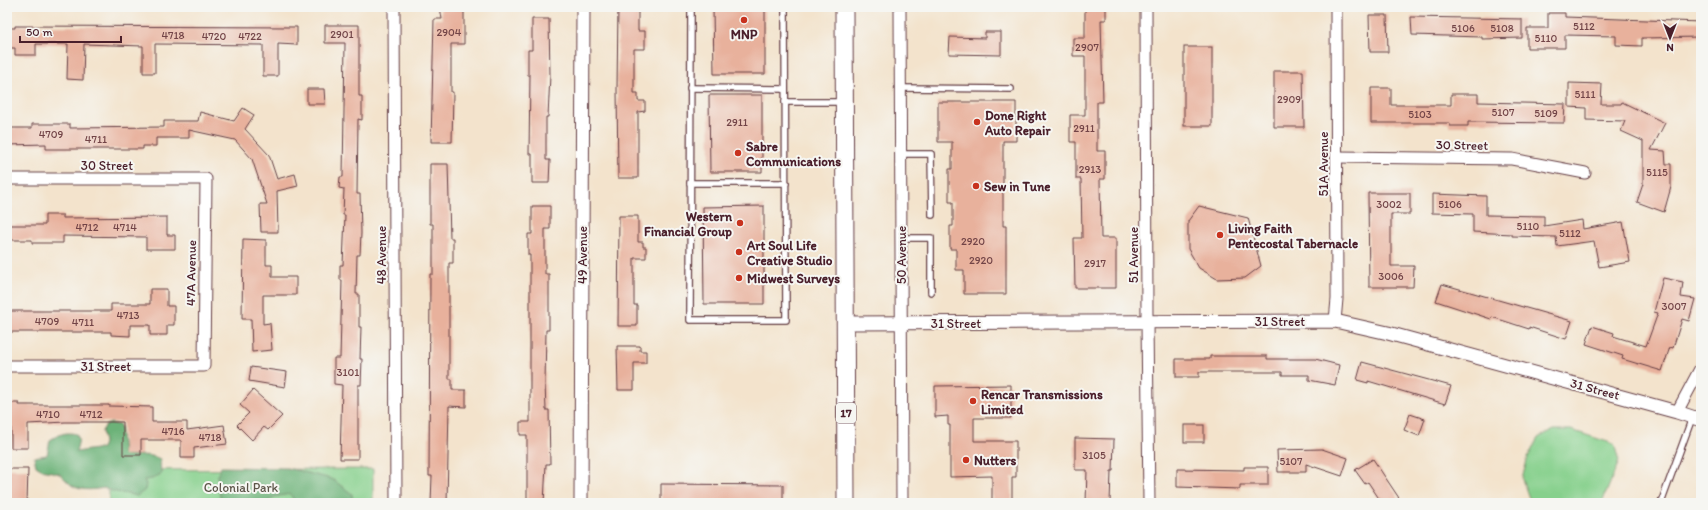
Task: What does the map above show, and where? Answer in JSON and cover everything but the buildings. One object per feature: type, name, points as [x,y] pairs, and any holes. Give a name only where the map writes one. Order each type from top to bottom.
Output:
[{"type":"main road","name":"17","points":[[844,7],[846,503]]},
{"type":"street","name":"48 Avenue","points":[[394,7],[396,503]]},
{"type":"street","name":"49 Avenue","points":[[581,503],[583,7]]},
{"type":"street","name":"50 Avenue","points":[[900,7],[902,503]]},
{"type":"street","name":"51 Avenue","points":[[1146,7],[1146,322],[1149,503]]},
{"type":"street","name":"51A Avenue","points":[[1335,321],[1337,157],[1336,7]]},
{"type":"street","name":"30 Street","points":[[1337,157],[1512,160],[1585,172]]},
{"type":"street","name":"30 Street","points":[[7,179],[206,179]]},
{"type":"street","name":"47A Avenue","points":[[204,366],[206,179]]},
{"type":"street","name":"31 Street","points":[[846,323],[901,324],[1335,321],[1388,333],[1677,412],[1697,419]]},
{"type":"street","name":"31 Street","points":[[7,366],[204,366]]},
{"type":"street","points":[[1677,412],[1701,367]]},
{"type":"lane","points":[[691,7],[690,320],[786,320],[785,7]]},
{"type":"lane","points":[[690,88],[785,89]]},
{"type":"lane","points":[[900,88],[1011,89]]},
{"type":"lane","points":[[785,102],[845,102]]},
{"type":"lane","points":[[900,154],[931,154],[932,215]]},
{"type":"lane","points":[[690,183],[786,183]]},
{"type":"lane","points":[[901,238],[931,238],[931,292]]},
{"type":"lane","points":[[1661,503],[1697,419]]},
{"type":"green space","points":[[111,423],[120,425],[123,453],[125,456],[147,455],[160,459],[161,474],[152,479],[144,480],[146,484],[145,490],[137,496],[104,488],[90,490],[80,489],[72,485],[60,474],[44,470],[36,466],[34,457],[47,455],[50,440],[62,434],[76,434],[79,439],[76,452],[102,448],[104,443],[102,431],[106,425]]},
{"type":"green space","points":[[1553,430],[1571,430],[1614,444],[1619,461],[1602,503],[1534,503],[1529,498],[1522,479],[1528,457],[1538,438]]},
{"type":"green space","points":[[221,467],[287,468],[332,479],[352,494],[352,503],[296,503],[290,494],[274,497],[266,503],[221,503],[217,476]]},
{"type":"green space","name":"Colonial Park","points":[[373,469],[373,503],[109,503],[109,470]]},
{"type":"place","name":"MNP","points":[[744,20]]},
{"type":"place","name":"Done Right Auto Repair","points":[[977,122]]},
{"type":"place","name":"Sabre Communications","points":[[738,153]]},
{"type":"place","name":"Sew in Tune","points":[[976,186]]},
{"type":"place","name":"Western Financial Group","points":[[740,223]]},
{"type":"place","name":"Living Faith Pentecostal Tabernacle","points":[[1220,235]]},
{"type":"place","name":"Art Soul Life Creative Studio","points":[[739,252]]},
{"type":"place","name":"Midwest Surveys","points":[[739,278]]},
{"type":"place","name":"Rencar Transmissions Limited","points":[[973,401]]},
{"type":"place","name":"Nutters","points":[[966,460]]}]
